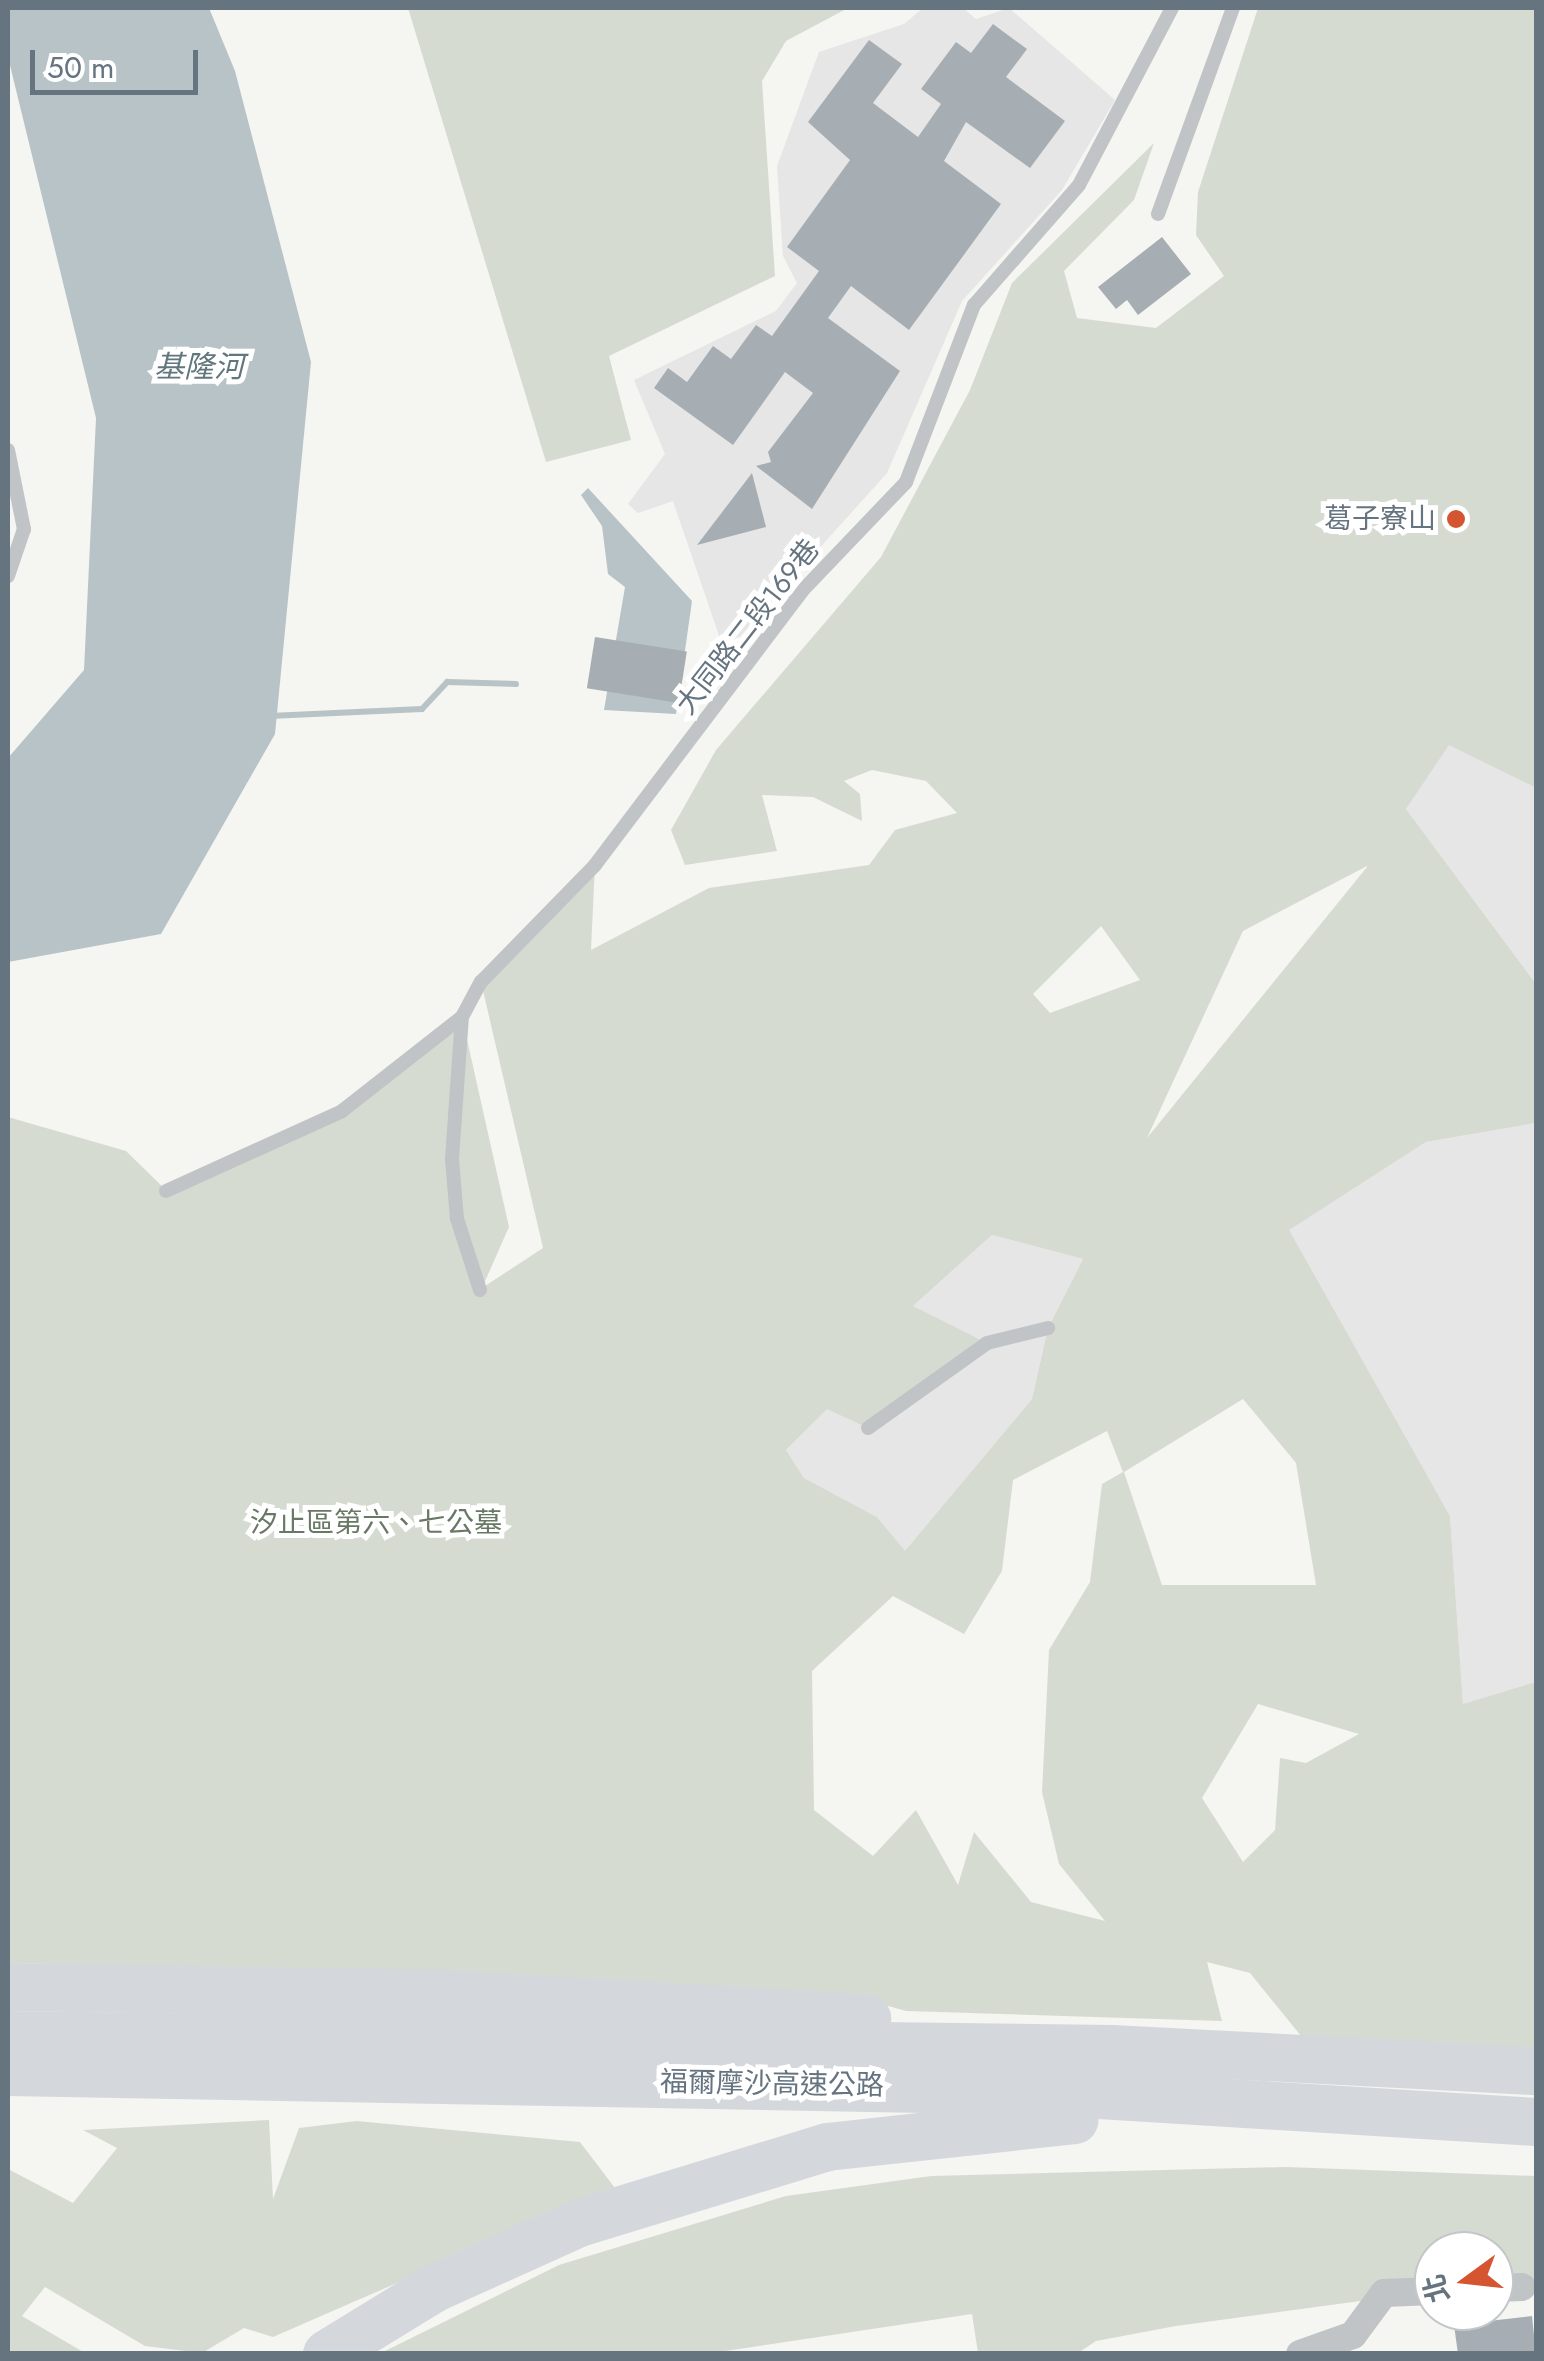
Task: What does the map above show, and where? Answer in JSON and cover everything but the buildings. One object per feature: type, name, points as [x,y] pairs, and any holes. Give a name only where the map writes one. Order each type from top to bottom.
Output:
[{"type":"highway","points":[[8,1986],[445,1994],[847,2016],[942,2025],[1006,2049]]},
{"type":"highway","name":"福爾摩沙高速公路","points":[[8,2035],[1006,2049],[1536,2071]]},
{"type":"highway","name":"福爾摩沙高速公路","points":[[8,2072],[1222,2101],[1536,2122]]},
{"type":"highway","points":[[327,2354],[433,2288],[579,2222],[827,2147],[1222,2101]]},
{"type":"street","points":[[1300,2354],[1353,2335],[1384,2292],[1414,2291]]},
{"type":"lane","name":"大同路二段169巷","points":[[480,1290],[457,1218],[452,1159],[462,1017],[480,982],[640,808],[802,591],[906,482],[974,304],[1079,185],[1172,8]]},
{"type":"lane","points":[[1158,214],[1233,8]]},
{"type":"lane","points":[[8,450],[24,528],[8,576]]},
{"type":"lane","points":[[166,1192],[342,1112],[462,1017]]},
{"type":"lane","points":[[868,1428],[986,1343],[1048,1328]]},
{"type":"shaded area","points":[[923,8],[963,8],[976,19],[1009,8],[1115,100],[1062,190],[962,301],[887,473],[725,653],[673,501],[638,513],[628,504],[665,454],[634,380],[776,311],[797,283],[783,256],[777,166],[819,52],[904,24]]},
{"type":"shaded area","points":[[1449,744],[1536,788],[1536,984],[1406,809]]},
{"type":"shaded area","points":[[1536,1123],[1536,1684],[1463,1705],[1450,1516],[1288,1230],[1426,1142]]},
{"type":"shaded area","points":[[992,1235],[1083,1259],[1048,1328],[1032,1399],[905,1552],[877,1517],[804,1478],[786,1450],[827,1408],[986,1343],[913,1306]]},
{"type":"green space","points":[[408,8],[848,8],[786,41],[762,81],[775,276],[609,356],[631,440],[546,462]]},
{"type":"green space","name":"汐止區第六、七公墓","points":[[1258,8],[1536,8],[1536,788],[1449,745],[1406,809],[1536,984],[1536,1123],[1426,1142],[1289,1230],[1450,1516],[1463,1704],[1536,1682],[1536,2071],[1327,2068],[1250,1973],[1207,1962],[1222,2021],[906,2011],[849,1995],[398,1972],[8,1963],[8,1117],[126,1151],[167,1191],[342,1111],[462,1017],[509,1227],[482,1288],[543,1248],[481,982],[595,865],[591,950],[709,888],[869,865],[895,830],[957,813],[926,781],[872,770],[844,781],[860,794],[862,821],[813,797],[762,795],[777,851],[685,865],[671,830],[716,750],[881,557],[970,390],[1012,283],[1154,143],[1134,200],[1064,271],[1077,318],[1156,328],[1224,276],[1196,235],[1198,192]],"holes":[[[1367,866],[1367,867],[1147,1138],[1243,931]],[[1101,926],[1140,980],[1050,1013],[1033,994]],[[992,1235],[1083,1259],[1048,1328],[1032,1399],[905,1551],[877,1517],[804,1478],[786,1450],[827,1409],[868,1428],[987,1343],[913,1306]],[[1243,1399],[1296,1463],[1316,1585],[1162,1585],[1124,1472]],[[1107,1431],[1123,1472],[1102,1484],[1090,1582],[1049,1650],[1042,1792],[1059,1864],[1105,1921],[1031,1902],[974,1832],[958,1885],[916,1810],[873,1856],[814,1810],[812,1671],[893,1596],[964,1634],[1002,1571],[1013,1480]],[[1258,1704],[1359,1734],[1306,1763],[1280,1758],[1275,1830],[1243,1862],[1202,1798]]]},
{"type":"green space","points":[[269,2120],[273,2199],[299,2128],[357,2121],[580,2142],[615,2188],[273,2337],[244,2328],[202,2353],[145,2346],[45,2287],[22,2316],[85,2353],[8,2354],[8,2169],[73,2203],[117,2148],[83,2130]]},
{"type":"green space","points":[[1286,2167],[1536,2176],[1536,2294],[1514,2291],[1514,2231],[1414,2231],[1414,2294],[1176,2326],[1096,2341],[1078,2353],[978,2353],[972,2314],[712,2353],[379,2354],[559,2265],[786,2196],[931,2176]]},
{"type":"water","name":"基隆河","points":[[8,8],[209,8],[235,71],[311,362],[275,734],[161,934],[8,962],[8,758],[84,670],[96,418],[8,57]]},
{"type":"water","points":[[588,488],[692,601],[676,714],[604,710],[625,587],[608,574],[602,526],[581,495]]},
{"type":"waterway","points":[[270,716],[422,709],[447,682],[516,684]]},
{"type":"place","name":"葛子寮山","points":[[1456,519]]}]
